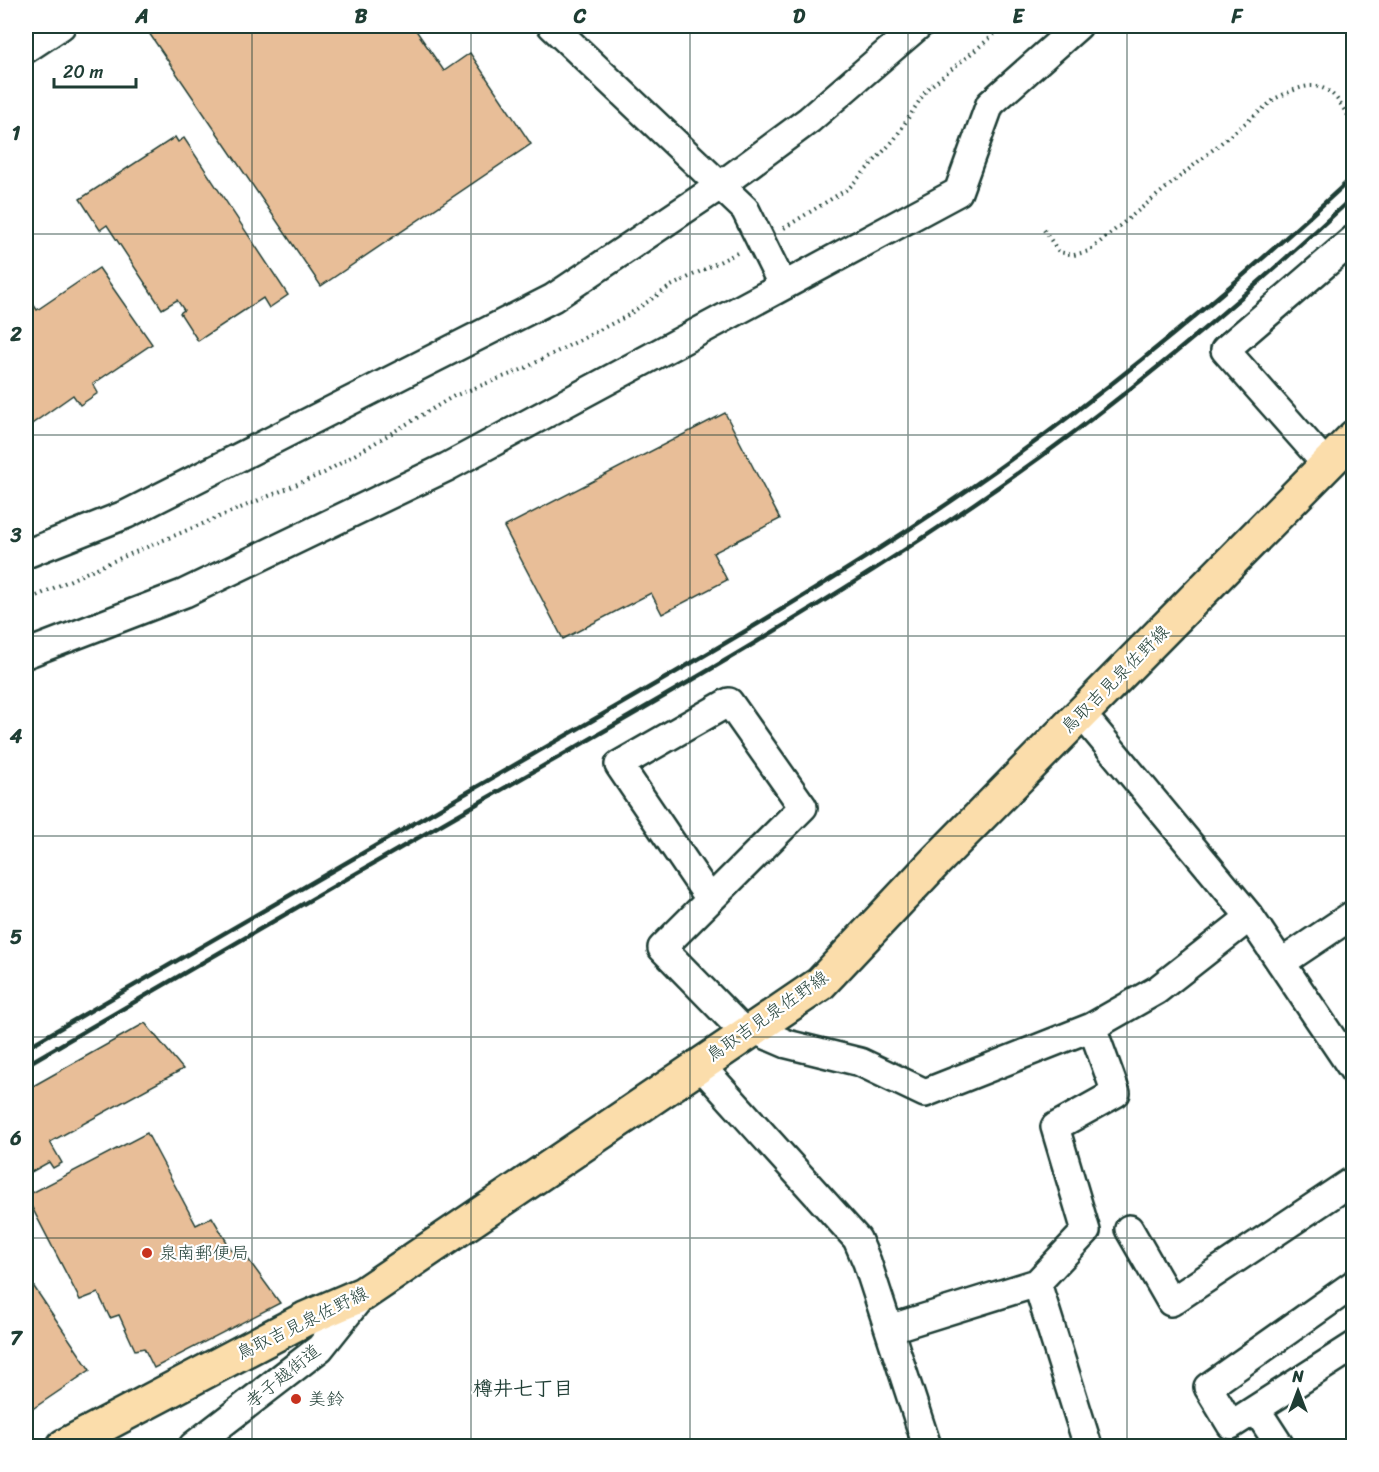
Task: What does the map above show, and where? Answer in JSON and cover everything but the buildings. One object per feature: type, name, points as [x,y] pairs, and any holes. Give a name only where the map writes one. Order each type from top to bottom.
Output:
[{"type":"main road","name":"鳥取吉見泉佐野線","points":[[64,1446],[304,1319],[363,1294],[820,984],[935,861],[1353,437]]},
{"type":"street","points":[[26,49],[61,26]]},
{"type":"street","points":[[552,26],[745,209],[783,286]]},
{"type":"street","points":[[26,554],[127,514],[553,298],[721,185],[809,120],[918,26]]},
{"type":"street","points":[[26,654],[185,594],[395,492],[958,192],[990,104],[1078,26]]},
{"type":"street","points":[[1326,464],[1225,350],[1353,239]]},
{"type":"street","points":[[710,899],[619,765],[729,702],[803,807],[662,948],[748,1031],[787,1044],[860,1062],[926,1094],[1092,1027],[1157,990],[1250,917]]},
{"type":"street","points":[[1082,713],[1250,917],[1281,963],[1344,1035],[1353,1071]]},
{"type":"street","points":[[1281,963],[1353,914]]},
{"type":"street","points":[[889,1329],[1037,1283],[1086,1231],[1055,1127],[1116,1093],[1092,1027]]},
{"type":"street","points":[[699,1064],[857,1239],[927,1446]]},
{"type":"street","points":[[1129,1229],[1171,1302],[1353,1180]]},
{"type":"street","points":[[1037,1283],[1088,1446]]},
{"type":"street","points":[[1353,1284],[1208,1387],[1231,1425],[1353,1346]]},
{"type":"street","name":"孝子越街道","points":[[193,1446],[320,1348],[363,1294]]},
{"type":"street","points":[[1256,1410],[1280,1446]]},
{"type":"path","points":[[26,601],[92,570],[324,473],[454,396],[522,370],[625,317],[671,286],[761,242],[849,188],[894,140],[927,89],[1005,26]]},
{"type":"path","points":[[1044,230],[1059,252],[1074,255],[1089,251],[1276,98],[1303,85],[1318,85],[1335,97],[1353,121]]},
{"type":"railway","points":[[26,1048],[698,659],[916,525],[1020,453],[1119,378],[1262,259],[1354,176]]},
{"type":"railway","points":[[26,1065],[728,659],[914,544],[1025,468],[1122,395],[1217,318],[1354,196]]},
{"type":"place","name":"泉南郵便局","points":[[147,1253]]},
{"type":"place","name":"美鈴","points":[[296,1399]]},
{"type":"district","name":"樽井七丁目","points":[[523,1388]]}]
